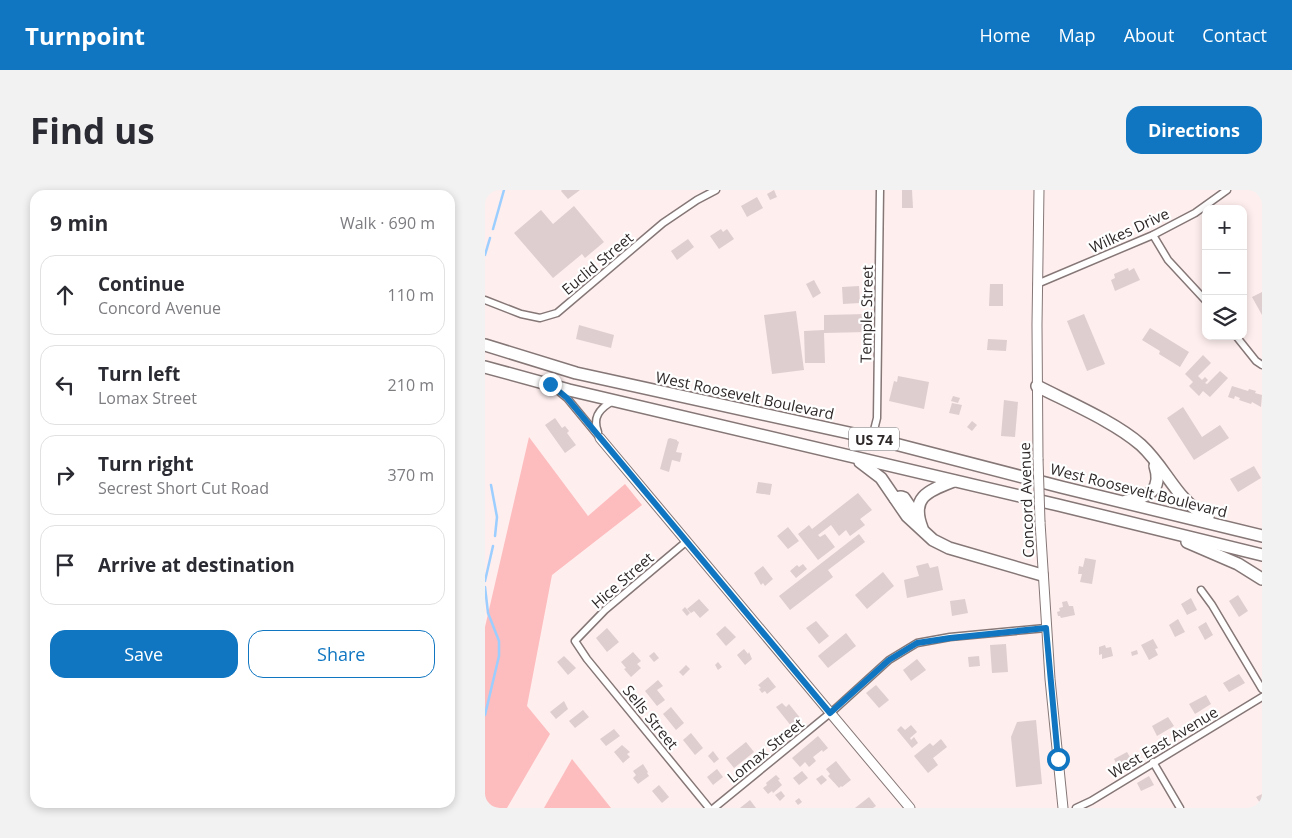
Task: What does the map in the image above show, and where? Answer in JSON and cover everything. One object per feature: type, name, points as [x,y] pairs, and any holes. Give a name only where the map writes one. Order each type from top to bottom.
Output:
[{"type":"highway","name":"West Roosevelt Boulevard","points":[[485,345],[576,373],[872,438],[1262,536]]},
{"type":"highway","name":"US 74","points":[[485,368],[1262,555]]},
{"type":"highway","points":[[1037,386],[1123,432],[1141,446],[1181,497],[1195,510],[1218,524]]},
{"type":"highway","points":[[850,457],[867,466],[881,478],[907,516],[933,540],[949,548],[1042,575]]},
{"type":"highway","points":[[1120,501],[1138,499],[1149,494],[1157,486],[1159,476],[1153,460]]},
{"type":"highway","points":[[917,517],[918,504],[923,495],[954,481]]},
{"type":"highway","points":[[895,498],[904,498],[917,517],[923,532]]},
{"type":"highway","points":[[1161,530],[1227,559],[1262,579]]},
{"type":"street","name":"Euclid Street","points":[[485,300],[521,314],[541,318],[557,313],[663,223],[697,200],[716,190]]},
{"type":"street","name":"Temple Street","points":[[872,438],[877,418],[879,190]]},
{"type":"street","name":"Concord Avenue","points":[[1039,190],[1037,284],[1039,522],[1046,628],[1063,808]]},
{"type":"street","name":"Wilkes Drive","points":[[1037,284],[1153,235],[1195,214],[1227,190]]},
{"type":"street","points":[[1153,235],[1168,260],[1202,297]]},
{"type":"street","points":[[1239,340],[1256,361],[1262,365]]},
{"type":"street","points":[[550,384],[567,398],[909,808]]},
{"type":"street","points":[[600,438],[595,424],[597,414],[603,406],[614,400]]},
{"type":"street","name":"Hice Street","points":[[575,641],[605,610],[687,541]]},
{"type":"street","points":[[1201,590],[1262,689]]},
{"type":"street","name":"Lomax Street","points":[[715,808],[830,713],[889,660],[917,643],[1046,628]]},
{"type":"street","name":"Sells Street","points":[[575,641],[709,808]]},
{"type":"street","name":"West East Avenue","points":[[1076,808],[1091,801],[1262,696]]},
{"type":"street","points":[[1153,762],[1180,808]]},
{"type":"shaded area","points":[[529,437],[588,516],[625,484],[642,505],[552,575],[527,706],[550,734],[507,808],[485,808],[485,627]]},
{"type":"shaded area","points":[[572,759],[611,808],[544,808]]},
{"type":"building","points":[[562,190],[580,190],[568,199]]},
{"type":"building","points":[[774,190],[777,197],[770,200],[767,194]]},
{"type":"building","points":[[902,190],[912,190],[913,208],[902,208]]},
{"type":"building","points":[[757,197],[763,208],[747,217],[741,206]]},
{"type":"building","points":[[574,206],[604,242],[585,258],[582,254],[553,278],[514,233],[541,210],[553,224]]},
{"type":"building","points":[[721,229],[723,232],[727,229],[734,239],[719,249],[710,236]]},
{"type":"building","points":[[688,239],[694,247],[677,260],[671,251]]},
{"type":"building","points":[[1128,268],[1129,271],[1134,268],[1140,280],[1115,291],[1111,280],[1115,278],[1114,274]]},
{"type":"building","points":[[814,280],[821,293],[813,298],[806,284]]},
{"type":"building","points":[[990,284],[1003,284],[1003,306],[989,306]]},
{"type":"building","points":[[859,286],[860,303],[843,304],[842,287]]},
{"type":"building","points":[[1262,292],[1262,315],[1252,297]]},
{"type":"building","points":[[796,311],[804,370],[772,374],[764,315]]},
{"type":"building","points":[[867,314],[867,332],[824,333],[825,363],[805,363],[804,331],[824,330],[824,315]]},
{"type":"building","points":[[1084,314],[1105,364],[1087,371],[1067,321]]},
{"type":"building","points":[[579,325],[614,335],[611,348],[576,339]]},
{"type":"building","points":[[1150,328],[1189,352],[1180,367],[1159,354],[1160,351],[1142,340]]},
{"type":"building","points":[[988,339],[1007,340],[1006,351],[987,350]]},
{"type":"building","points":[[1203,355],[1211,363],[1198,376],[1202,380],[1205,377],[1208,380],[1205,383],[1207,384],[1220,371],[1228,378],[1210,397],[1203,391],[1199,396],[1189,386],[1193,382],[1185,374]]},
{"type":"building","points":[[898,376],[929,382],[924,409],[889,401],[894,381],[897,382]]},
{"type":"building","points":[[1232,386],[1248,391],[1249,389],[1256,391],[1255,393],[1262,395],[1261,407],[1252,402],[1251,404],[1239,400],[1240,398],[1235,396],[1234,399],[1228,397]]},
{"type":"building","points":[[953,396],[960,398],[958,403],[951,401]]},
{"type":"building","points":[[1004,400],[1018,402],[1015,437],[1001,436]]},
{"type":"building","points":[[952,403],[962,405],[959,415],[949,413]]},
{"type":"building","points":[[1183,407],[1202,437],[1220,425],[1229,438],[1194,460],[1167,418]]},
{"type":"building","points":[[555,418],[562,428],[565,426],[569,431],[567,433],[576,445],[565,453],[545,425]]},
{"type":"building","points":[[972,421],[977,425],[972,431],[967,427]]},
{"type":"building","points":[[668,439],[679,442],[676,452],[682,453],[680,462],[672,460],[669,472],[660,469]]},
{"type":"building","points":[[1254,466],[1261,478],[1238,492],[1230,479]]},
{"type":"building","points":[[758,482],[772,484],[770,495],[756,493]]},
{"type":"building","points":[[858,493],[872,510],[860,519],[865,525],[850,536],[846,530],[839,536],[831,525],[818,535],[820,537],[825,534],[835,547],[818,560],[798,534],[809,525],[812,529]]},
{"type":"building","points":[[788,527],[799,541],[788,549],[777,536]]},
{"type":"building","points":[[859,534],[865,542],[828,570],[833,577],[790,610],[779,596]]},
{"type":"building","points":[[1085,558],[1096,560],[1092,584],[1080,582],[1082,574],[1078,574],[1079,566],[1083,567]]},
{"type":"building","points":[[928,563],[930,568],[938,566],[943,590],[907,598],[904,580],[919,576],[916,566]]},
{"type":"building","points":[[803,564],[807,569],[796,578],[790,571],[797,565],[799,567]]},
{"type":"building","points":[[763,566],[773,579],[765,586],[763,583],[761,585],[754,573]]},
{"type":"building","points":[[883,572],[894,586],[867,609],[855,595]]},
{"type":"building","points":[[1238,595],[1248,611],[1239,617],[1229,601]]},
{"type":"building","points":[[1191,598],[1197,610],[1187,615],[1181,604]]},
{"type":"building","points":[[699,599],[709,610],[700,618],[694,611],[691,613],[687,609]]},
{"type":"building","points":[[965,599],[968,613],[952,616],[950,601]]},
{"type":"building","points":[[1067,601],[1069,606],[1073,606],[1075,615],[1061,618],[1057,612],[1060,611],[1059,608],[1063,607],[1062,602]]},
{"type":"building","points":[[685,607],[690,613],[687,616],[682,610]]},
{"type":"building","points":[[1178,619],[1185,632],[1175,637],[1169,625]]},
{"type":"building","points":[[816,621],[829,636],[819,644],[806,628]]},
{"type":"building","points":[[1206,622],[1213,635],[1205,640],[1198,627]]},
{"type":"building","points":[[725,626],[736,637],[726,646],[716,634]]},
{"type":"building","points":[[607,628],[619,642],[607,652],[596,638]]},
{"type":"building","points":[[846,633],[856,646],[828,668],[818,656]]},
{"type":"building","points":[[1153,639],[1158,648],[1155,649],[1158,655],[1149,660],[1141,645]]},
{"type":"building","points":[[1006,644],[1008,672],[992,673],[990,645]]},
{"type":"building","points":[[1105,645],[1106,648],[1111,647],[1113,656],[1102,659],[1102,654],[1099,655],[1099,647]]},
{"type":"building","points":[[744,649],[748,654],[749,652],[752,659],[745,665],[737,655]]},
{"type":"building","points":[[1137,650],[1138,654],[1132,656],[1131,652]]},
{"type":"building","points":[[633,652],[641,661],[637,664],[641,668],[631,677],[621,662]]},
{"type":"building","points":[[654,652],[659,658],[654,662],[649,656]]},
{"type":"building","points":[[564,656],[576,668],[568,675],[557,662]]},
{"type":"building","points":[[979,656],[980,666],[969,667],[968,657]]},
{"type":"building","points":[[917,659],[926,670],[911,681],[903,670]]},
{"type":"building","points":[[718,662],[722,667],[718,670],[715,665]]},
{"type":"building","points":[[686,665],[690,669],[683,676],[679,672]]},
{"type":"building","points":[[1239,674],[1245,683],[1229,692],[1223,683]]},
{"type":"building","points":[[768,677],[776,687],[767,694],[765,691],[762,693],[758,685]]},
{"type":"building","points":[[658,680],[663,686],[657,690],[665,700],[657,706],[645,691]]},
{"type":"building","points":[[876,685],[889,700],[879,708],[866,693]]},
{"type":"building","points":[[1206,695],[1211,704],[1195,714],[1189,704]]},
{"type":"building","points":[[564,701],[568,709],[556,719],[550,712]]},
{"type":"building","points":[[782,703],[786,707],[789,704],[801,719],[792,727],[776,707]]},
{"type":"building","points":[[671,707],[684,723],[676,730],[663,714]]},
{"type":"building","points":[[583,710],[589,717],[575,728],[569,721]]},
{"type":"building","points":[[1168,717],[1174,726],[1157,736],[1152,726]]},
{"type":"building","points":[[1036,720],[1042,784],[1016,787],[1011,737],[1017,722]]},
{"type":"building","points":[[911,725],[917,732],[910,738],[911,740],[914,737],[918,743],[912,748],[897,730],[901,726],[905,730]]},
{"type":"building","points":[[614,729],[620,736],[606,746],[600,739]]},
{"type":"building","points":[[691,733],[703,748],[695,755],[683,740]]},
{"type":"building","points":[[818,736],[828,748],[813,757],[816,761],[809,767],[805,762],[800,767],[792,758]]},
{"type":"building","points":[[941,739],[947,747],[933,758],[938,765],[928,773],[914,756],[930,743],[933,746]]},
{"type":"building","points":[[746,742],[754,752],[734,768],[726,758]]},
{"type":"building","points":[[622,745],[630,752],[627,754],[630,757],[623,763],[614,752]]},
{"type":"building","points":[[713,751],[719,759],[714,763],[708,756]]},
{"type":"building","points":[[1127,752],[1133,762],[1119,769],[1114,759]]},
{"type":"building","points":[[836,761],[851,780],[839,788],[828,776],[830,774],[826,769]]},
{"type":"building","points":[[643,764],[649,776],[638,784],[633,778],[636,775],[633,771]]},
{"type":"building","points":[[717,769],[723,777],[713,785],[707,777]]},
{"type":"building","points":[[802,771],[808,778],[799,785],[793,778]]},
{"type":"building","points":[[776,775],[782,785],[773,793],[772,791],[768,794],[763,788]]},
{"type":"building","points":[[822,775],[827,780],[821,785],[816,779]]},
{"type":"building","points":[[1149,776],[1154,785],[1141,791],[1137,783]]},
{"type":"building","points":[[659,785],[669,797],[662,803],[652,791]]},
{"type":"building","points":[[781,791],[785,796],[780,801],[775,795]]},
{"type":"building","points":[[1262,794],[1262,806],[1256,797]]},
{"type":"building","points":[[869,797],[876,806],[873,808],[855,808]]},
{"type":"building","points":[[799,798],[802,802],[798,805],[795,801]]},
{"type":"building","points":[[750,800],[756,808],[740,808]]},
{"type":"waterway","points":[[493,229],[504,190]]},
{"type":"waterway","points":[[485,255],[490,238]]},
{"type":"waterway","points":[[491,485],[497,517],[495,536]]},
{"type":"waterway","points":[[485,581],[493,546]]},
{"type":"waterway","points":[[485,587],[488,613],[499,641],[499,656],[485,715]]},
{"type":"route","points":[[550,384],[567,398],[830,713],[889,660],[917,643],[1046,628],[1058,759]]}]
